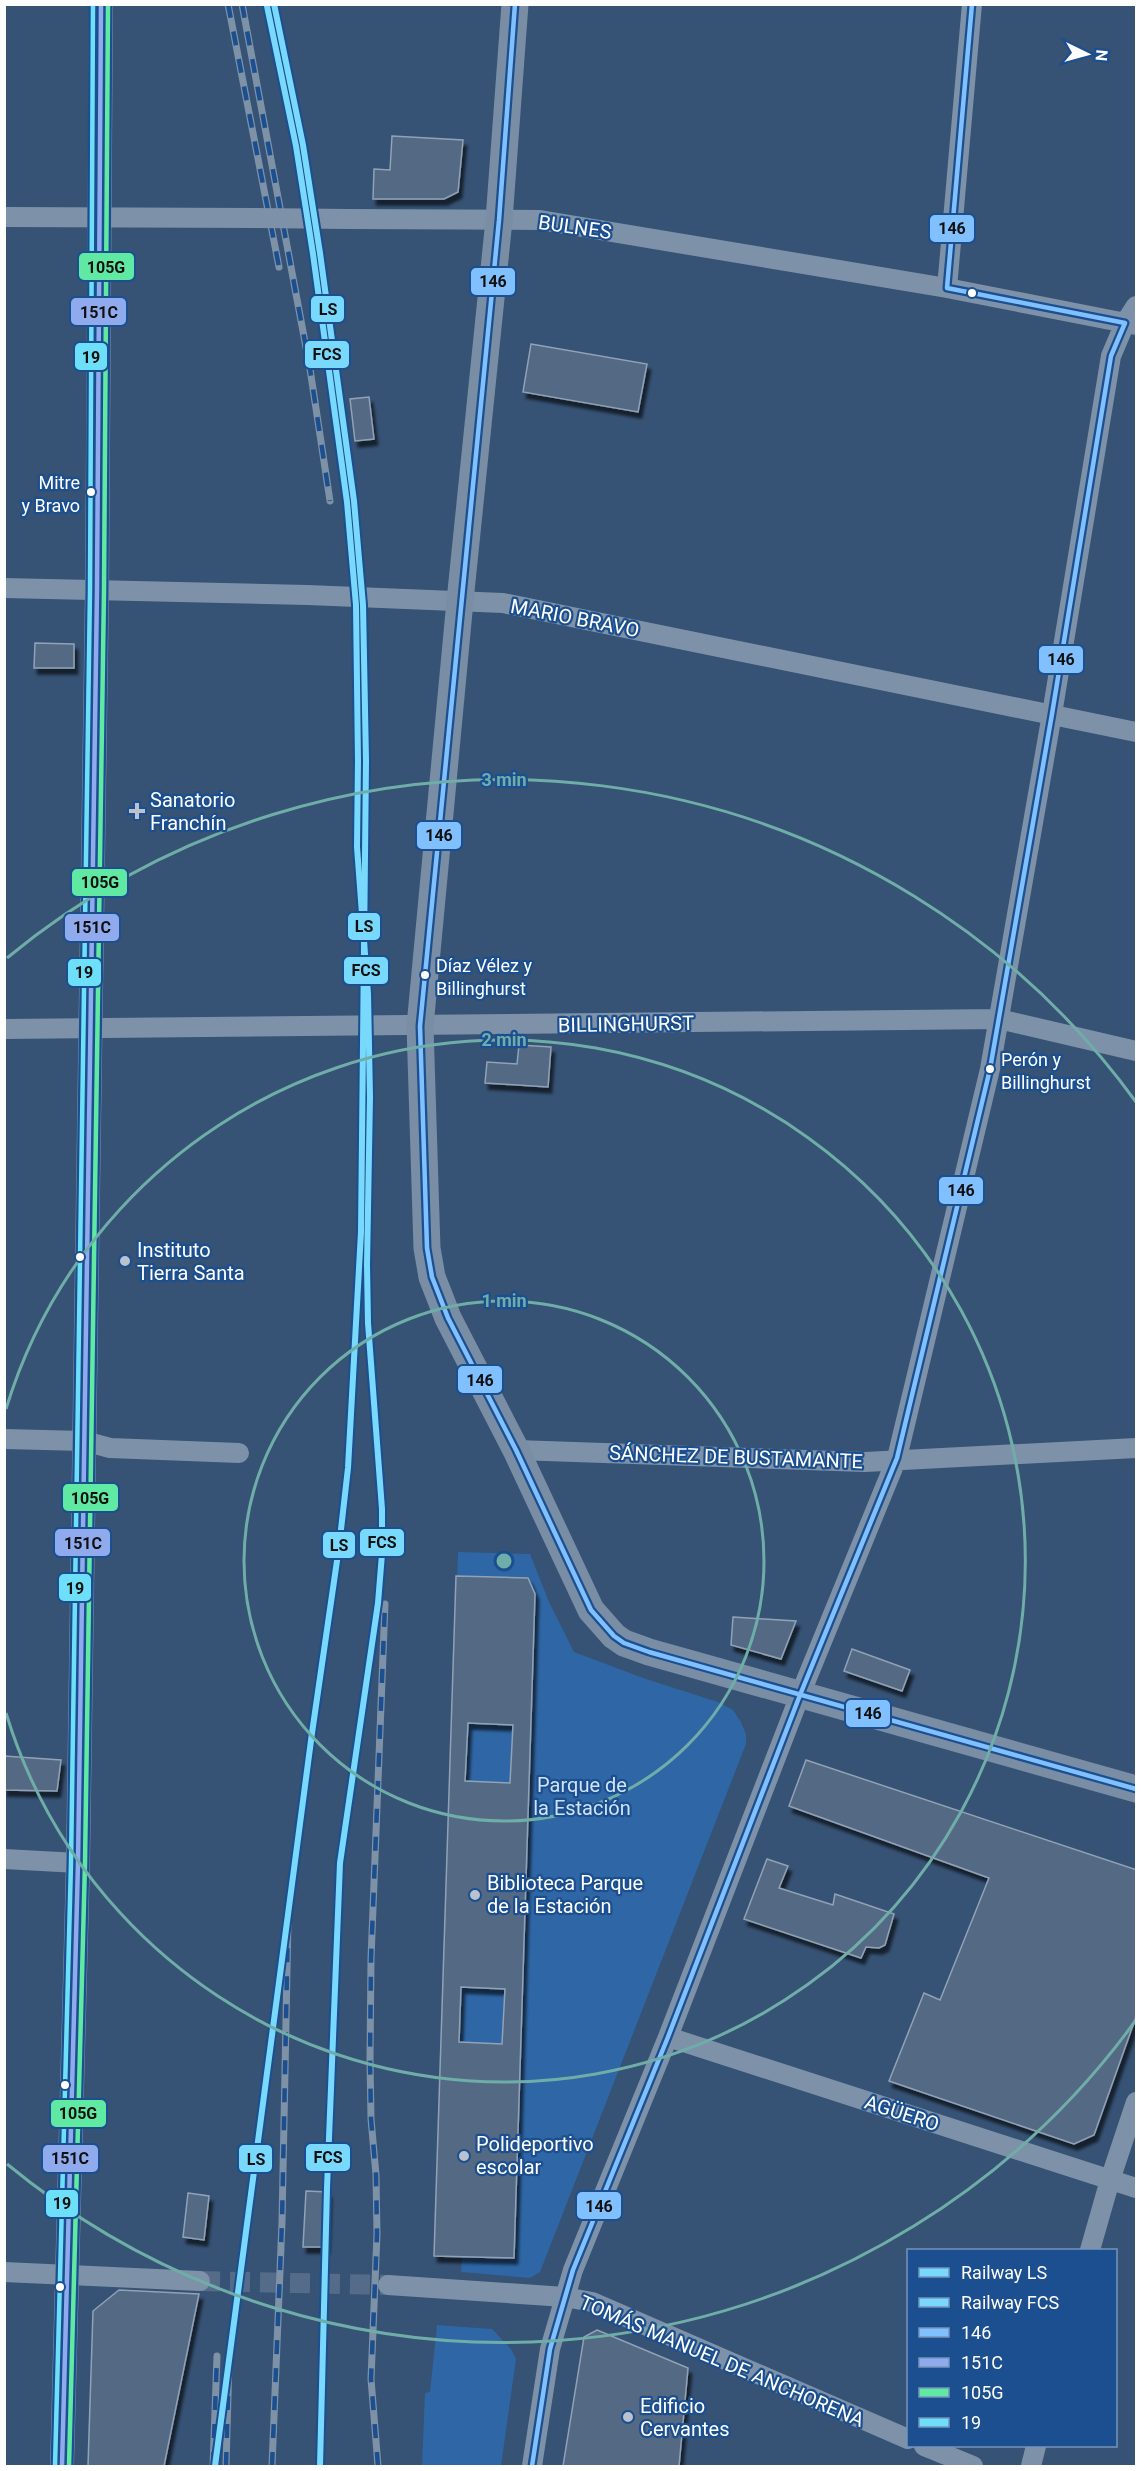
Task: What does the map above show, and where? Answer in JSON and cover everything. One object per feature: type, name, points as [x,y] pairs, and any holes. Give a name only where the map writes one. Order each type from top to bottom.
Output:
[{"type":"main road","points":[[516,4],[499,220],[420,1026],[427,1248],[432,1277],[448,1318],[516,1450],[591,1610],[605,1628],[624,1643],[800,1695],[1137,1788]]},
{"type":"street","points":[[62,2466],[69,2274],[78,1863],[97,590],[102,4]]},
{"type":"street","points":[[947,288],[972,4]]},
{"type":"street","name":"BULNES","points":[[4,217],[540,220],[947,288],[1131,324]]},
{"type":"street","points":[[532,2466],[550,2349],[573,2270],[669,2037],[800,1695],[897,1458],[990,1069],[1111,356],[1131,324],[1137,306]]},
{"type":"street","name":"MARIO BRAVO","points":[[4,588],[308,594],[502,603],[1137,732]]},
{"type":"street","name":"BILLINGHURST","points":[[4,1029],[393,1027],[999,1019],[1137,1051]]},
{"type":"street","points":[[4,1439],[84,1441],[110,1448],[239,1453]]},
{"type":"street","name":"SÁNCHEZ DE BUSTAMANTE","points":[[516,1450],[865,1462],[897,1458],[1137,1448]]},
{"type":"street","points":[[4,1859],[78,1863]]},
{"type":"street","name":"AGÜERO","points":[[669,2037],[1137,2188]]},
{"type":"street","points":[[1090,2249],[1110,2180],[1137,2102]]},
{"type":"street","points":[[4,2272],[200,2281]]},
{"type":"street","name":"TOMÁS MANUEL DE ANCHORENA","points":[[388,2286],[565,2297],[592,2302],[907,2438]]},
{"type":"street","points":[[929,2447],[973,2466]]},
{"type":"street","points":[[1031,2466],[1036,2447]]},
{"type":"green space","name":"Parque de la Estación","points":[[458,1552],[530,1554],[549,1602],[574,1652],[646,1679],[718,1702],[733,1710],[746,1734],[746,1744],[540,2272],[530,2278],[461,2272],[462,2256],[434,2256]]},
{"type":"green space","points":[[437,2325],[492,2329],[511,2349],[516,2359],[501,2466],[422,2466],[425,2393],[430,2392]]},
{"type":"building","points":[[392,136],[463,140],[458,192],[444,199],[373,199],[374,169],[390,170]]},
{"type":"building","points":[[531,344],[647,364],[638,412],[523,392]]},
{"type":"building","points":[[369,397],[374,439],[355,441],[350,399]]},
{"type":"building","points":[[35,643],[74,644],[74,668],[34,668]]},
{"type":"building","points":[[519,1045],[551,1047],[548,1087],[485,1083],[487,1062],[517,1064]]},
{"type":"building","points":[[456,1576],[528,1578],[535,1594],[514,2258],[434,2256]],"holes":[[[468,1723],[513,1725],[510,1783],[465,1781]],[[461,1987],[505,1989],[502,2044],[459,2042]]]},
{"type":"building","points":[[733,1617],[796,1621],[781,1659],[731,1645]]},
{"type":"building","points":[[852,1649],[910,1670],[902,1691],[844,1671]]},
{"type":"building","points":[[4,1756],[61,1760],[57,1791],[4,1790]]},
{"type":"building","points":[[806,1760],[1137,1870],[1137,2014],[1094,2135],[1074,2144],[889,2081],[924,1993],[940,2000],[989,1878],[789,1806]]},
{"type":"building","points":[[767,1859],[788,1866],[779,1888],[833,1905],[835,1894],[894,1914],[885,1945],[879,1948],[866,1947],[861,1958],[744,1919]]},
{"type":"building","points":[[306,2191],[328,2192],[326,2247],[303,2247]]},
{"type":"building","points":[[188,2193],[209,2196],[204,2240],[183,2237]]},
{"type":"building","points":[[119,2290],[199,2294],[164,2466],[88,2466],[93,2311]]},
{"type":"building","name":"Edificio Cervantes","points":[[597,2330],[688,2368],[679,2466],[563,2466],[584,2337]]},
{"type":"tunnel","points":[[200,2281],[388,2285]]},
{"type":"railway","points":[[228,4],[279,267]]},
{"type":"railway","points":[[242,4],[310,369],[330,501]]},
{"type":"railway","points":[[378,2466],[371,2379],[377,2234],[370,2060],[371,1959],[385,1604]]},
{"type":"railway","points":[[272,2466],[282,2222],[288,1921]]},
{"type":"railway","points":[[213,2466],[217,2356]]},
{"type":"railway","points":[[226,2466],[229,2361]]},
{"type":"rail line","name":"LS","points":[[215,2466],[312,1733],[339,1547],[348,1468],[361,1232],[366,761],[363,605],[354,501],[320,253],[303,145],[274,4]]},
{"type":"rail line","name":"FCS","points":[[267,6],[296,146],[313,254],[347,502],[356,605],[357,847],[368,994],[370,1097],[368,1323],[382,1509],[382,1554],[378,1603],[340,1863],[327,2188],[320,2466]]},
{"type":"transit line","name":"19","points":[[55,2466],[71,1863],[90,590],[93,4]]},
{"type":"transit line","name":"151C","points":[[62,2466],[78,1863],[97,590],[101,4]]},
{"type":"transit line","name":"105G","points":[[69,2466],[85,1863],[104,590],[108,4]]},
{"type":"transit line","name":"146","points":[[515,4],[499,220],[420,1026],[427,1248],[432,1277],[448,1318],[516,1450],[591,1610],[614,1636],[624,1643],[649,1652],[1136,1789]]},
{"type":"transit line","name":"146","points":[[532,2466],[550,2349],[573,2270],[668,2037],[800,1695],[897,1458],[990,1069],[1111,356],[1125,323],[947,288],[972,4]]},
{"type":"place","name":"Mitre y Bravo","points":[[91,492]]},
{"type":"place","name":"Sanatorio Franchín","points":[[137,811]]},
{"type":"place","name":"Díaz Vélez y Billinghurst","points":[[425,975]]},
{"type":"place","name":"Perón y Billinghurst","points":[[990,1069]]},
{"type":"place","name":"Instituto Tierra Santa","points":[[125,1261]]},
{"type":"place","name":"Biblioteca Parque de la Estación","points":[[475,1895]]},
{"type":"place","name":"Polideportivo escolar","points":[[464,2156]]},
{"type":"place","name":"Edificio Cervantes","points":[[628,2417]]}]
